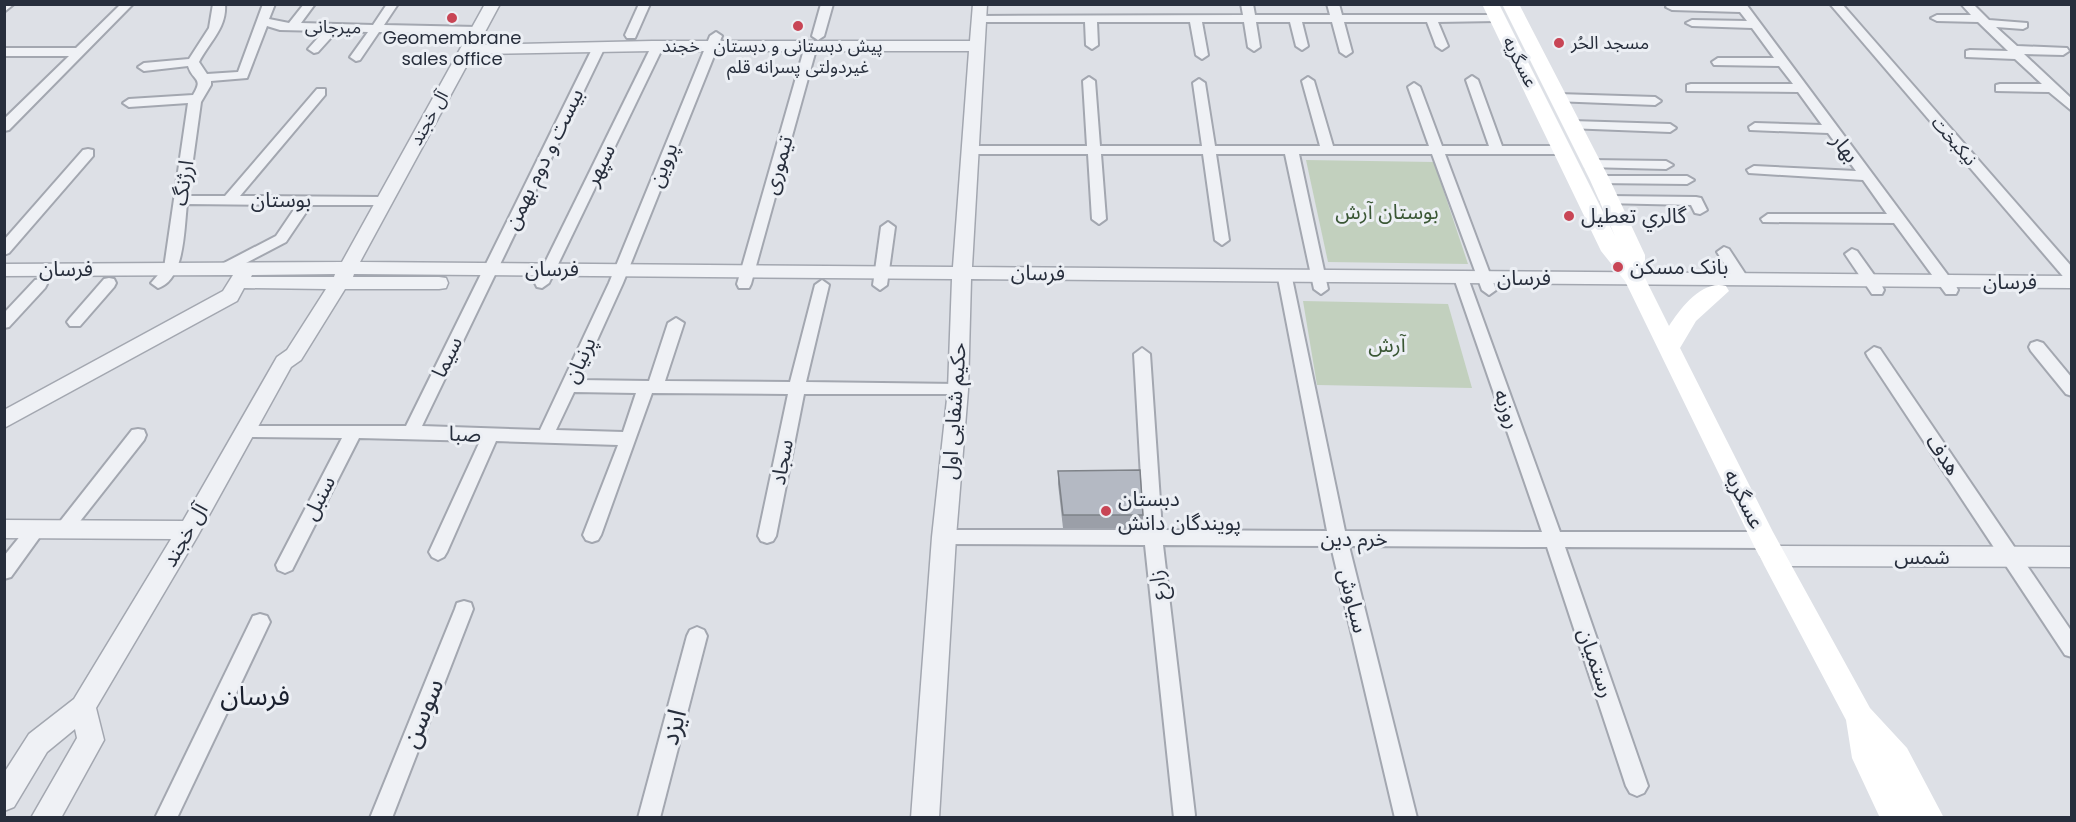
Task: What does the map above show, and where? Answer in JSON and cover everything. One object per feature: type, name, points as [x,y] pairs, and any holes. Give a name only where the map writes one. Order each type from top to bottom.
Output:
[{"type":"main road","name":"عسگریه","points":[[1499,9],[1558,98],[1596,172],[1634,255],[1637,284]]},
{"type":"main road","name":"عسگریه","points":[[1499,9],[1562,150],[1612,251],[1637,284],[1769,548],[1860,718],[1896,758],[1929,818]]},
{"type":"main road","points":[[1668,349],[1683,319],[1701,300],[1718,291]]},
{"type":"main road","name":"عسگریه","points":[[1860,718],[1867,758],[1897,817]]},
{"type":"street","points":[[4,9],[9,4]]},
{"type":"street","points":[[4,127],[128,4]]},
{"type":"street","points":[[144,67],[193,62],[215,30],[220,12],[219,4]]},
{"type":"street","points":[[193,62],[196,71],[204,78],[243,75],[269,4]]},
{"type":"street","points":[[292,26],[310,4]]},
{"type":"street","points":[[356,57],[393,4]]},
{"type":"street","name":"آل خجند","points":[[4,798],[38,743],[84,707],[189,530],[284,362],[294,355],[336,276],[377,216],[382,201],[493,4]]},
{"type":"street","points":[[631,35],[645,4]]},
{"type":"street","name":"تیموری","points":[[746,278],[827,4]]},
{"type":"street","points":[[1062,4],[1064,18]]},
{"type":"street","points":[[1124,4],[1125,17]]},
{"type":"street","points":[[1333,4],[1346,52]]},
{"type":"street","name":"نیکبخت","points":[[1835,4],[2072,278]]},
{"type":"street","points":[[1966,4],[2072,107]]},
{"type":"street","points":[[1672,7],[1742,7]]},
{"type":"street","name":"بهار","points":[[1742,7],[1947,286]]},
{"type":"street","points":[[979,26],[1064,18],[1195,17],[1248,11],[1295,17],[1431,18],[1499,9]]},
{"type":"street","points":[[1248,11],[1254,46]]},
{"type":"street","points":[[1195,17],[1202,55]]},
{"type":"street","points":[[1295,17],[1302,46]]},
{"type":"street","points":[[1091,18],[1092,45]]},
{"type":"street","points":[[1431,18],[1443,46]]},
{"type":"street","points":[[1937,18],[2023,25]]},
{"type":"street","name":"میرجانی","points":[[263,21],[268,24],[292,26],[375,28],[472,39]]},
{"type":"street","points":[[1692,23],[1755,25]]},
{"type":"street","name":"خجند","points":[[496,43],[631,35],[714,41],[955,41],[979,26]]},
{"type":"street","name":"حکیم شفایی اول","points":[[926,818],[944,537],[958,390],[961,279],[979,26]]},
{"type":"street","points":[[314,49],[334,27]]},
{"type":"street","points":[[472,39],[496,43]]},
{"type":"street","name":"خجند","points":[[496,43],[598,49],[714,41]]},
{"type":"street","name":"پروین","points":[[618,277],[714,41]]},
{"type":"street","name":"سپهر","points":[[545,276],[657,46]]},
{"type":"street","name":"بیست و دوم بهمن","points":[[486,276],[598,49]]},
{"type":"street","points":[[1970,54],[2063,51]]},
{"type":"street","points":[[4,52],[78,52]]},
{"type":"street","points":[[1718,62],[1781,62]]},
{"type":"street","name":"ارژنگ","points":[[165,276],[197,99],[205,85],[204,78]]},
{"type":"street","points":[[1472,80],[1497,151]]},
{"type":"street","points":[[1089,81],[1099,219]]},
{"type":"street","points":[[1308,81],[1328,150]]},
{"type":"street","points":[[1199,83],[1211,150],[1222,240]]},
{"type":"street","points":[[1414,87],[1486,284]]},
{"type":"street","points":[[1691,88],[1800,88]]},
{"type":"street","points":[[2000,88],[2052,88]]},
{"type":"street","points":[[229,200],[321,92]]},
{"type":"street","points":[[1558,98],[1655,101]]},
{"type":"street","points":[[129,103],[197,99]]},
{"type":"street","points":[[1572,125],[1670,128]]},
{"type":"street","points":[[1755,127],[1830,129]]},
{"type":"street","points":[[970,150],[1562,150]]},
{"type":"street","points":[[1291,150],[1320,284]]},
{"type":"street","points":[[4,250],[88,153]]},
{"type":"street","points":[[1596,172],[1666,165]]},
{"type":"street","points":[[1754,170],[1866,176]]},
{"type":"street","points":[[1596,172],[1687,180]]},
{"type":"street","points":[[4,420],[230,296],[236,273],[281,239],[308,199]]},
{"type":"street","name":"بوستان","points":[[180,200],[382,201]]},
{"type":"street","points":[[1608,200],[1696,201],[1700,210]]},
{"type":"street","points":[[1768,219],[1896,218]]},
{"type":"street","points":[[880,279],[888,227]]},
{"type":"street","points":[[1724,252],[1741,279]]},
{"type":"street","points":[[1852,254],[1873,285]]},
{"type":"street","name":"فرسان","points":[[4,270],[165,276],[236,273],[336,276],[961,279],[1320,284],[1637,284],[1741,279],[2072,293]]},
{"type":"street","name":"فرسان","points":[[4,284],[109,283],[165,276]]},
{"type":"street","name":"سیما","points":[[411,432],[486,276]]},
{"type":"street","name":"پرنیان","points":[[545,436],[618,277]]},
{"type":"street","name":"فرسان","points":[[746,278],[822,285],[880,279]]},
{"type":"street","name":"فرسان","points":[[1947,286],[2072,282]]},
{"type":"street","points":[[75,322],[109,283]]},
{"type":"street","name":"سیاوش","points":[[1286,283],[1338,539],[1406,818]]},
{"type":"street","points":[[4,323],[40,284]]},
{"type":"street","name":"روزبه","points":[[1463,284],[1554,540]]},
{"type":"street","name":"فرسان","points":[[1637,284],[1718,291],[1873,285]]},
{"type":"street","name":"سجاد","points":[[767,536],[797,388],[822,285]]},
{"type":"street","points":[[592,535],[676,323]]},
{"type":"street","points":[[2037,347],[2072,390]]},
{"type":"street","name":"هدف","points":[[1874,353],[2072,649]]},
{"type":"street","name":"زارع","points":[[1142,354],[1153,538],[1184,815]]},
{"type":"street","points":[[568,386],[958,390]]},
{"type":"street","name":"صبا","points":[[245,431],[411,432],[629,439]]},
{"type":"street","name":"سنبل","points":[[285,565],[354,432]]},
{"type":"street","points":[[438,552],[491,434]]},
{"type":"street","points":[[64,529],[138,435]]},
{"type":"street","points":[[4,529],[189,530]]},
{"type":"street","points":[[4,571],[36,529]]},
{"type":"street","name":"خرم دین","points":[[944,537],[1554,540],[1769,548]]},
{"type":"street","name":"رستمیان","points":[[1554,540],[1637,786]]},
{"type":"street","name":"شمس","points":[[1769,548],[2072,557]]},
{"type":"street","name":"سوسن","points":[[381,818],[464,609]]},
{"type":"street","points":[[166,818],[260,622]]},
{"type":"street","name":"ایزد","points":[[649,818],[697,636]]},
{"type":"street","points":[[45,818],[91,740],[84,707]]},
{"type":"green space","name":"بوستان آرش","points":[[1306,160],[1434,162],[1468,264],[1328,262]]},
{"type":"green space","name":"آرش","points":[[1303,301],[1448,304],[1472,388],[1317,385]]},
{"type":"building","points":[[1140,470],[1143,515],[1063,515],[1058,471]]},
{"type":"place","name":"Geomembrane sales office","points":[[452,18]]},
{"type":"place","name":"پیش دبستانی و دبستان غیردولتی پسرانه قلم","points":[[798,26]]},
{"type":"place","name":"مسجد الحُر","points":[[1559,43]]},
{"type":"place","name":"گالري تعطيل","points":[[1569,216]]},
{"type":"place","name":"بانک مسکن","points":[[1618,267]]},
{"type":"place","name":"دبستان پویندگان دانش","points":[[1106,511]]},
{"type":"district","name":"فرسان","points":[[255,696]]}]
